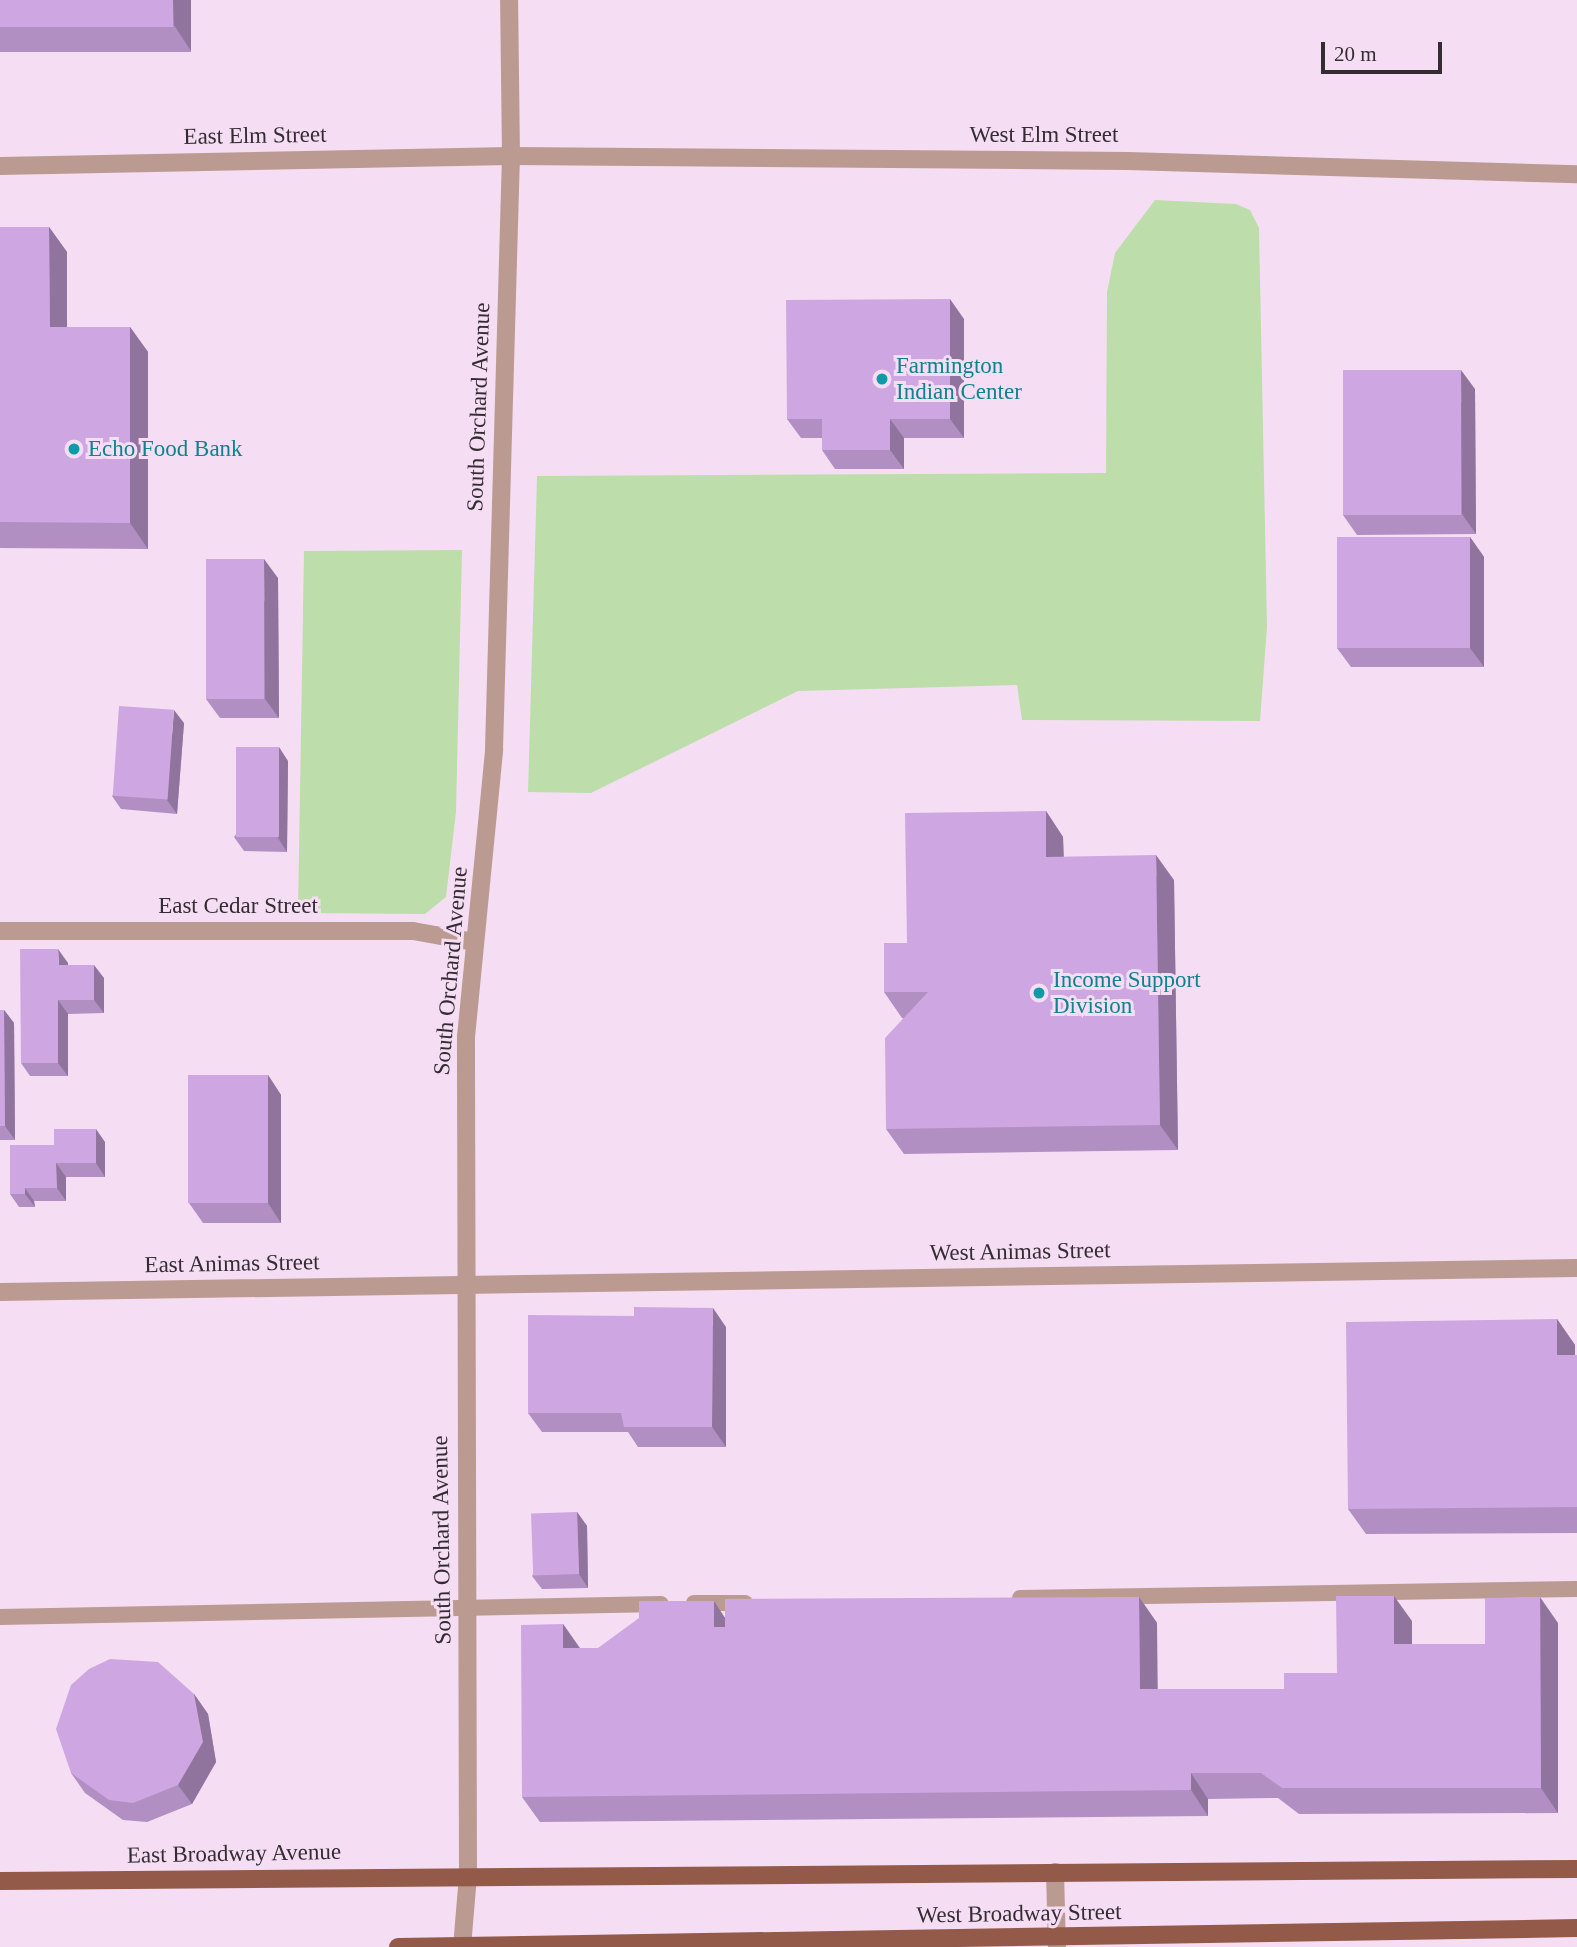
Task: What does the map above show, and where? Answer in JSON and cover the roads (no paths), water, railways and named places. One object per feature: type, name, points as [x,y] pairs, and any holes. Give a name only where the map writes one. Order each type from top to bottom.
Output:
[{"type":"main road","name":"West Broadway Street","points":[[468,1875],[1577,1869]]},
{"type":"main road","name":"East Broadway Avenue","points":[[0,1881],[468,1875]]},
{"type":"main road","name":"West Broadway Street","points":[[462,1947],[1057,1943],[1577,1928]]},
{"type":"main road","points":[[398,1947],[462,1947]]},
{"type":"street","name":"South Orchard Avenue","points":[[462,1947],[468,1875],[464,1285],[466,1037],[491,799],[511,156],[509,0]]},
{"type":"street","name":"East Elm Street","points":[[0,166],[511,156]]},
{"type":"street","name":"West Elm Street","points":[[511,156],[1128,161],[1577,174]]},
{"type":"street","name":"East Cedar Street","points":[[0,931],[413,931],[475,942]]},
{"type":"street","name":"West Animas Street","points":[[464,1285],[1577,1268]]},
{"type":"street","name":"East Animas Street","points":[[0,1292],[464,1285]]},
{"type":"street","points":[[1055,1872],[1057,1943]]},
{"type":"lane","points":[[994,1598],[1577,1589]]},
{"type":"lane","points":[[0,1617],[758,1602]]},
{"type":"place","name":"Farmington Indian Center","points":[[882,379]]},
{"type":"place","name":"Echo Food Bank","points":[[74,449]]},
{"type":"place","name":"Income Support Division","points":[[1039,993]]}]
